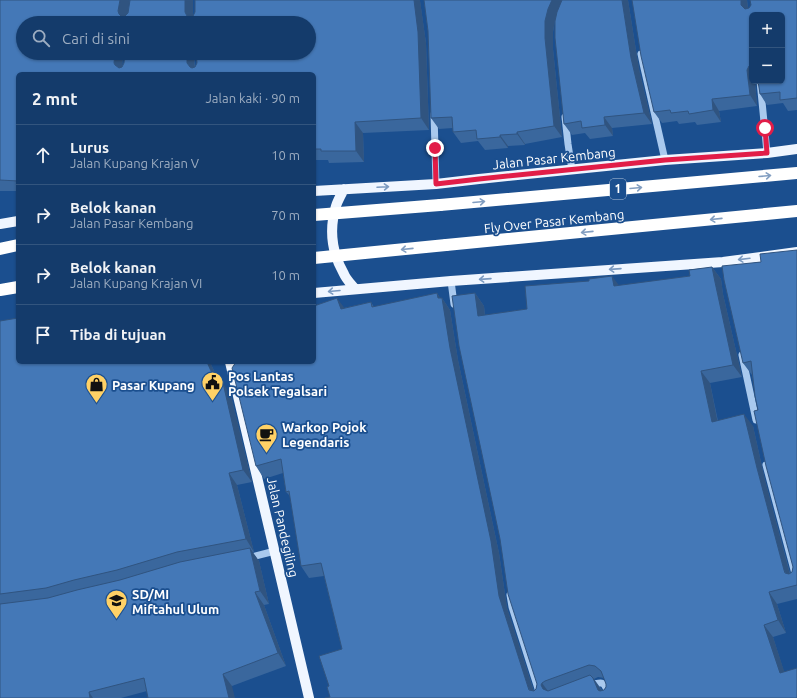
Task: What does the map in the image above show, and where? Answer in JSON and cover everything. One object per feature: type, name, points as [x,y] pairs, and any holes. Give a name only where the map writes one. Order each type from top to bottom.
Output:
[{"type":"highway","name":"Fly Over Pasar Kembang","points":[[316,215],[797,174]]},
{"type":"highway","name":"Fly Over Pasar Kembang","points":[[316,258],[797,211]]},
{"type":"highway","points":[[0,248],[16,245]]},
{"type":"highway","points":[[0,290],[16,287]]},
{"type":"main road","name":"Jalan Pasar Kembang","points":[[316,191],[436,184],[665,160],[767,153],[797,149]]},
{"type":"main road","points":[[344,189],[336,206],[332,225],[333,244],[337,260],[344,275],[355,289]]},
{"type":"main road","points":[[0,224],[16,221]]},
{"type":"main road","points":[[316,292],[451,281],[723,265],[797,252]]},
{"type":"main road","name":"Jalan Pandegiling","points":[[230,364],[309,698]]},
{"type":"street","points":[[640,46],[665,160]]},
{"type":"street","points":[[760,84],[767,153]]},
{"type":"street","points":[[433,110],[436,184]]},
{"type":"street","points":[[564,113],[572,170]]},
{"type":"street","points":[[451,281],[456,315]]},
{"type":"street","points":[[740,347],[757,425]]},
{"type":"street","points":[[764,456],[797,581]]},
{"type":"street","points":[[238,560],[275,551]]},
{"type":"street","points":[[510,591],[512,606],[541,698]]},
{"type":"street","points":[[585,688],[599,682],[602,683],[606,686],[610,698]]},
{"type":"building","points":[[0,0],[120,0],[118,11],[121,16],[16,16],[16,60],[114,60],[115,65],[119,68],[122,67],[124,60],[187,60],[187,63],[192,68],[195,67],[197,60],[316,60],[316,16],[193,16],[195,12],[195,0],[414,0],[418,32],[421,118],[355,122],[356,151],[321,151],[321,149],[316,149],[316,72],[16,72],[16,181],[0,180]]},
{"type":"building","points":[[130,0],[185,0],[185,12],[187,16],[125,16],[128,13]]},
{"type":"building","points":[[424,0],[552,0],[545,21],[545,38],[554,126],[517,132],[517,134],[500,135],[500,137],[477,139],[476,130],[453,132],[452,117],[431,118],[428,31]]},
{"type":"building","points":[[562,0],[622,0],[631,58],[644,113],[604,117],[605,125],[582,128],[581,121],[564,124],[555,38],[555,21]]},
{"type":"building","points":[[632,0],[741,0],[741,5],[745,9],[749,8],[751,5],[750,0],[797,0],[797,98],[780,100],[780,92],[760,94],[758,84],[785,84],[785,12],[749,12],[749,66],[747,70],[750,95],[712,99],[713,110],[689,114],[688,111],[671,113],[670,110],[654,112],[641,56]]},
{"type":"building","points":[[797,250],[797,585],[769,592],[778,620],[764,625],[780,673],[797,668],[797,698],[325,698],[330,697],[327,687],[329,686],[319,656],[342,649],[321,563],[301,566],[289,491],[286,492],[281,459],[256,466],[232,368],[235,364],[316,364],[316,305],[337,298],[341,309],[371,302],[372,307],[437,293],[438,298],[442,298],[450,348],[491,541],[499,596],[529,690],[534,691],[537,684],[508,594],[500,539],[459,346],[452,296],[475,293],[478,316],[527,309],[525,286],[589,281],[589,279],[612,276],[614,286],[690,276],[689,270],[712,267],[733,365],[701,371],[712,422],[744,414],[784,570],[785,573],[789,574],[792,572],[793,567],[766,466],[754,411],[758,410],[751,361],[743,363],[722,266],[761,262],[760,254]],"holes":[[[589,665],[595,666],[601,671],[606,687],[604,690],[600,691],[590,675],[548,691],[543,689],[541,685],[545,681]]]},
{"type":"building","points":[[16,318],[16,364],[208,364],[219,389],[223,383],[243,470],[229,473],[246,539],[177,552],[117,570],[46,588],[0,594],[0,321]]},
{"type":"building","points":[[250,548],[260,591],[255,592],[278,653],[223,674],[229,698],[148,698],[144,678],[89,692],[90,698],[0,698],[0,604],[48,598],[120,580],[180,562]]},
{"type":"place","name":"Pos Lantas Polsek Tegalsari","points":[[213,402]]},
{"type":"place","name":"Pasar Kupang","points":[[97,404]]},
{"type":"place","name":"Warkop Pojok Legendaris","points":[[267,454]]},
{"type":"place","name":"SD/MI Miftahul Ulum","points":[[117,620]]},
{"type":"route","points":[[435,148],[436,184],[665,160],[767,153],[765,128]]}]
